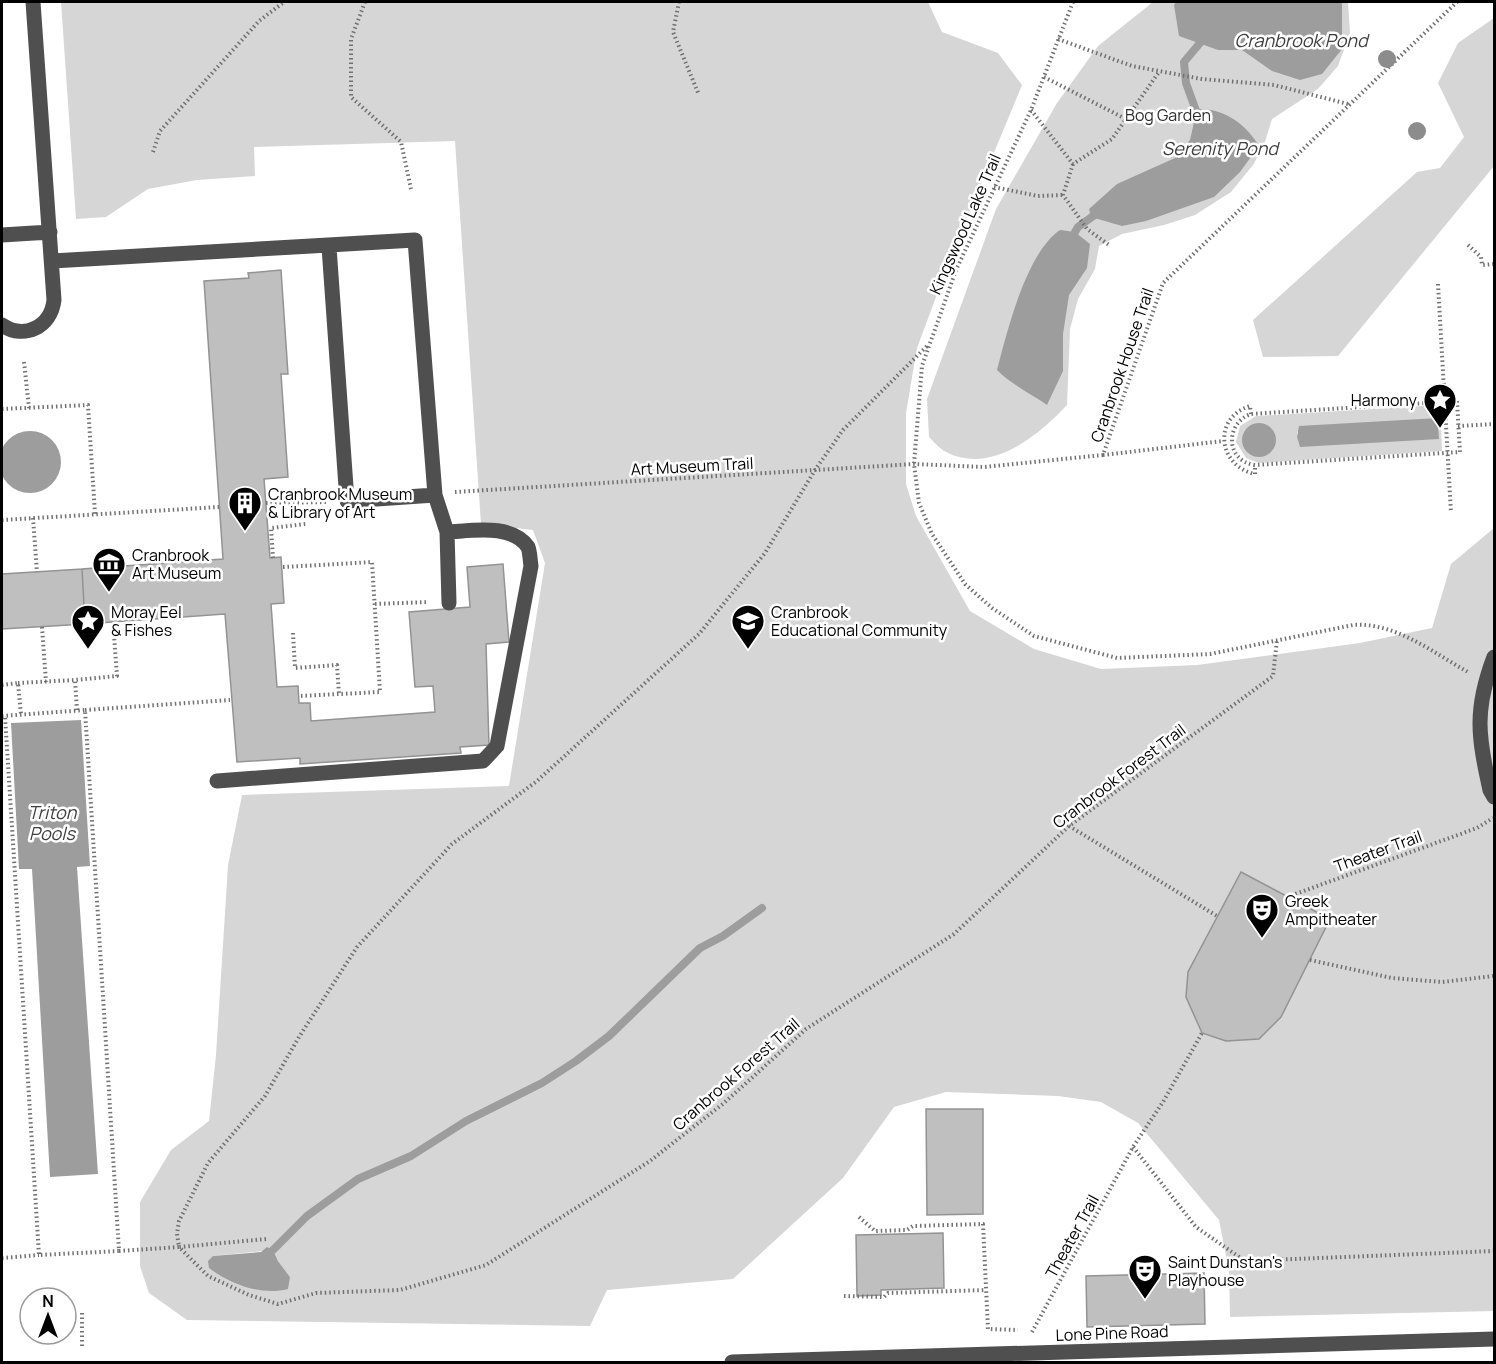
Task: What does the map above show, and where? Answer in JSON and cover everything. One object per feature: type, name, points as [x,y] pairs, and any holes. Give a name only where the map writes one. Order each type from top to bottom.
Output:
[{"type":"street","points":[[2,325],[23,332],[37,328],[46,321],[54,300],[33,2]]},
{"type":"street","points":[[2,235],[50,232]]},
{"type":"street","points":[[52,261],[329,247],[415,240],[435,495],[447,532],[450,602]]},
{"type":"street","points":[[329,247],[347,501],[435,495]]},
{"type":"street","points":[[217,781],[483,761],[491,755],[497,746],[531,566],[529,548],[520,540],[502,531],[447,532]]},
{"type":"street","points":[[1494,657],[1485,681],[1479,739],[1490,790],[1494,797]]},
{"type":"street","name":"Lone Pine Road","points":[[732,1362],[1167,1356],[1494,1339]]},
{"type":"path","points":[[153,152],[160,131],[259,21],[284,2]]},
{"type":"path","points":[[365,2],[351,39],[351,97],[401,142],[411,189]]},
{"type":"path","points":[[679,2],[673,33],[699,95]]},
{"type":"path","name":"Kingswood Lake Trail","points":[[914,464],[919,385],[928,345],[956,270],[1031,110],[1073,2]]},
{"type":"path","name":"Cranbrook House Trail","points":[[914,464],[984,467],[1103,455],[1163,283],[1456,2]]},
{"type":"path","points":[[1058,39],[1132,66],[1202,79],[1274,85],[1349,105]]},
{"type":"path","points":[[1062,195],[1073,164],[1112,138],[1159,72]]},
{"type":"path","points":[[1044,76],[1126,119]]},
{"type":"path","points":[[1031,110],[1073,164]]},
{"type":"path","points":[[994,187],[1038,196],[1062,195]]},
{"type":"path","points":[[1062,195],[1087,229],[1109,245]]},
{"type":"path","points":[[1468,245],[1481,257],[1482,265],[1494,264]]},
{"type":"path","points":[[1438,284],[1451,513]]},
{"type":"path","points":[[179,1247],[177,1234],[179,1221],[208,1163],[265,1096],[299,1037],[357,947],[452,844],[537,781],[699,634],[765,553],[815,470],[843,430],[928,345]]},
{"type":"path","points":[[24,362],[28,408]]},
{"type":"path","points":[[1445,402],[1457,402],[1460,452],[1255,465],[1239,458],[1232,441],[1238,422],[1251,414],[1445,402]]},
{"type":"path","points":[[2,409],[88,405],[95,514]]},
{"type":"path","points":[[1251,414],[1250,406],[1234,414],[1226,426],[1223,441],[1228,458],[1240,469],[1254,474],[1255,465]]},
{"type":"path","points":[[1458,426],[1494,424]]},
{"type":"path","points":[[1103,455],[1223,441]]},
{"type":"path","points":[[914,464],[919,503],[932,534],[966,584],[992,608],[1034,636],[1117,658],[1210,654],[1372,624],[1389,628],[1485,681]]},
{"type":"path","name":"Art Museum Trail","points":[[472,490],[914,464]]},
{"type":"path","points":[[266,503],[347,501]]},
{"type":"path","points":[[2,520],[219,507]]},
{"type":"path","points":[[33,518],[37,572]]},
{"type":"path","points":[[273,558],[271,528],[306,525]]},
{"type":"path","points":[[283,567],[372,562],[380,692],[299,696]]},
{"type":"path","points":[[375,604],[450,602]]},
{"type":"path","points":[[2,685],[117,676],[113,622]]},
{"type":"path","points":[[42,627],[46,682]]},
{"type":"path","points":[[293,633],[295,668],[337,665],[339,694]]},
{"type":"path","name":"Cranbrook Forest Trail","points":[[179,1247],[208,1276],[249,1295],[278,1304],[316,1293],[400,1290],[486,1265],[650,1161],[724,1103],[806,1029],[954,934],[1069,826],[1273,676],[1277,640]]},
{"type":"path","points":[[75,680],[77,710]]},
{"type":"path","points":[[18,683],[21,714]]},
{"type":"path","points":[[39,1255],[3,716],[230,700]]},
{"type":"path","points":[[85,710],[119,1251]]},
{"type":"path","name":"Theater Trail","points":[[1287,897],[1477,828],[1494,817]]},
{"type":"path","points":[[1069,826],[1217,916]]},
{"type":"path","points":[[1310,960],[1392,978],[1442,982],[1494,976]]},
{"type":"path","name":"Theater Trail","points":[[1036,1325],[1133,1147],[1163,1102],[1202,1033]]},
{"type":"path","points":[[1133,1147],[1196,1227],[1245,1261],[1494,1251]]},
{"type":"path","points":[[859,1217],[874,1231],[907,1230],[913,1226],[983,1224],[988,1329],[1014,1329]]},
{"type":"path","points":[[2,1258],[266,1239]]},
{"type":"path","points":[[844,1296],[884,1297],[888,1293],[986,1290]]},
{"type":"path","points":[[82,1313],[82,1348]]},
{"type":"green space","points":[[61,2],[928,2],[942,32],[998,53],[1022,85],[954,249],[917,348],[906,413],[906,484],[916,516],[970,611],[1034,649],[1101,669],[1197,665],[1360,643],[1432,628],[1451,564],[1494,528],[1494,1311],[1230,1317],[1229,1271],[1219,1220],[1138,1123],[1101,1102],[1058,1096],[946,1092],[894,1107],[843,1178],[733,1279],[607,1290],[590,1326],[187,1320],[149,1293],[140,1266],[140,1202],[171,1150],[209,1121],[216,1055],[228,865],[242,795],[509,786],[545,563],[533,530],[481,524],[455,141],[254,147],[255,176],[197,180],[148,189],[106,217],[76,219]],"holes":[[[273,1250],[290,1277],[213,1256]]]},
{"type":"green space","name":"Bog Garden","points":[[1153,2],[1348,2],[1350,33],[1338,66],[1318,89],[1272,119],[1264,145],[1253,165],[1231,192],[1195,215],[1164,225],[1122,234],[1099,246],[1095,269],[1078,299],[1070,329],[1067,405],[1042,429],[1013,449],[980,459],[963,458],[946,452],[929,437],[927,399],[996,209],[1057,103],[1098,46]]},
{"type":"green space","points":[[1494,18],[1494,166],[1338,356],[1263,357],[1253,320],[1417,172],[1440,168],[1464,137],[1438,83],[1458,43]]},
{"type":"green space","points":[[1440,405],[1442,451],[1259,463],[1246,458],[1236,442],[1240,426],[1256,416]],"holes":[[[1438,418],[1439,438],[1299,444],[1297,432]],[[1256,423],[1267,425],[1273,431],[1259,457],[1251,454],[1242,440],[1244,431]]]},
{"type":"water","name":"Cranbrook Pond","points":[[1176,2],[1342,2],[1342,49],[1322,74],[1300,80],[1272,71],[1242,50],[1218,50],[1179,36],[1174,5]]},
{"type":"water","name":"Serenity Pond","points":[[1197,109],[1225,114],[1241,124],[1254,138],[1259,146],[1240,172],[1214,197],[1146,221],[1122,226],[1091,217],[1089,209],[1117,184],[1175,158],[1190,140]]},
{"type":"water","points":[[1060,230],[1075,232],[1090,244],[1087,268],[1069,295],[1063,334],[1063,371],[1047,405],[1015,385],[997,370],[1012,315],[1028,274],[1037,256]]},
{"type":"water","points":[[1438,418],[1439,439],[1300,447],[1297,437],[1299,426]]},
{"type":"water","points":[[1259,423],[1271,428],[1276,440],[1271,452],[1259,457],[1247,452],[1242,440],[1247,428]]},
{"type":"water","points":[[30,431],[42,433],[52,440],[59,450],[61,462],[59,474],[52,484],[42,491],[30,493],[18,491],[8,484],[1,474],[-1,462],[1,450],[8,440],[18,433]]},
{"type":"water","name":"Triton Pools","points":[[81,720],[90,866],[77,867],[98,1174],[50,1177],[32,869],[19,869],[11,723]]},
{"type":"water","points":[[267,1247],[273,1250],[290,1277],[288,1289],[257,1290],[236,1284],[209,1268],[208,1261],[213,1256],[261,1252]]},
{"type":"building","name":"Cranbrook Museum & Library of Art","points":[[281,270],[288,374],[281,374],[288,477],[264,479],[270,558],[281,557],[284,603],[271,604],[277,687],[298,686],[299,703],[310,703],[311,721],[435,712],[433,686],[415,687],[409,612],[470,607],[467,567],[503,564],[509,642],[486,644],[489,745],[460,747],[461,753],[300,764],[300,758],[237,762],[225,614],[85,624],[82,569],[223,559],[204,281],[249,278],[248,273]]},
{"type":"building","points":[[82,569],[85,624],[2,629],[2,574]]},
{"type":"building","name":"Greek Ampitheater","points":[[1241,872],[1330,919],[1281,1017],[1259,1039],[1226,1041],[1202,1033],[1186,997],[1188,972]]},
{"type":"building","points":[[926,1109],[983,1109],[983,1214],[927,1215]]},
{"type":"building","points":[[943,1233],[944,1288],[881,1290],[881,1295],[857,1296],[856,1235]]},
{"type":"building","name":"Saint Dunstan's Playhouse","points":[[1204,1273],[1205,1324],[1087,1327],[1086,1276]]},
{"type":"waterway","points":[[1199,119],[1186,83],[1184,62],[1205,37]]},
{"type":"waterway","points":[[1075,232],[1078,227],[1100,211]]},
{"type":"waterway","points":[[273,1250],[307,1216],[358,1179],[411,1156],[466,1121],[542,1083],[576,1061],[609,1036],[700,948],[723,936],[762,908]]},
{"type":"place","name":"Harmony","points":[[1440,429]]},
{"type":"place","name":"Cranbrook Museum & Library of Art","points":[[245,532]]},
{"type":"place","name":"Cranbrook Art Museum","points":[[109,593]]},
{"type":"place","name":"Moray Eel & Fishes","points":[[88,650]]},
{"type":"place","name":"Cranbrook Educational Community","points":[[748,650]]},
{"type":"place","name":"Greek Ampitheater","points":[[1262,939]]},
{"type":"place","name":"Saint Dunstan's Playhouse","points":[[1145,1300]]}]
